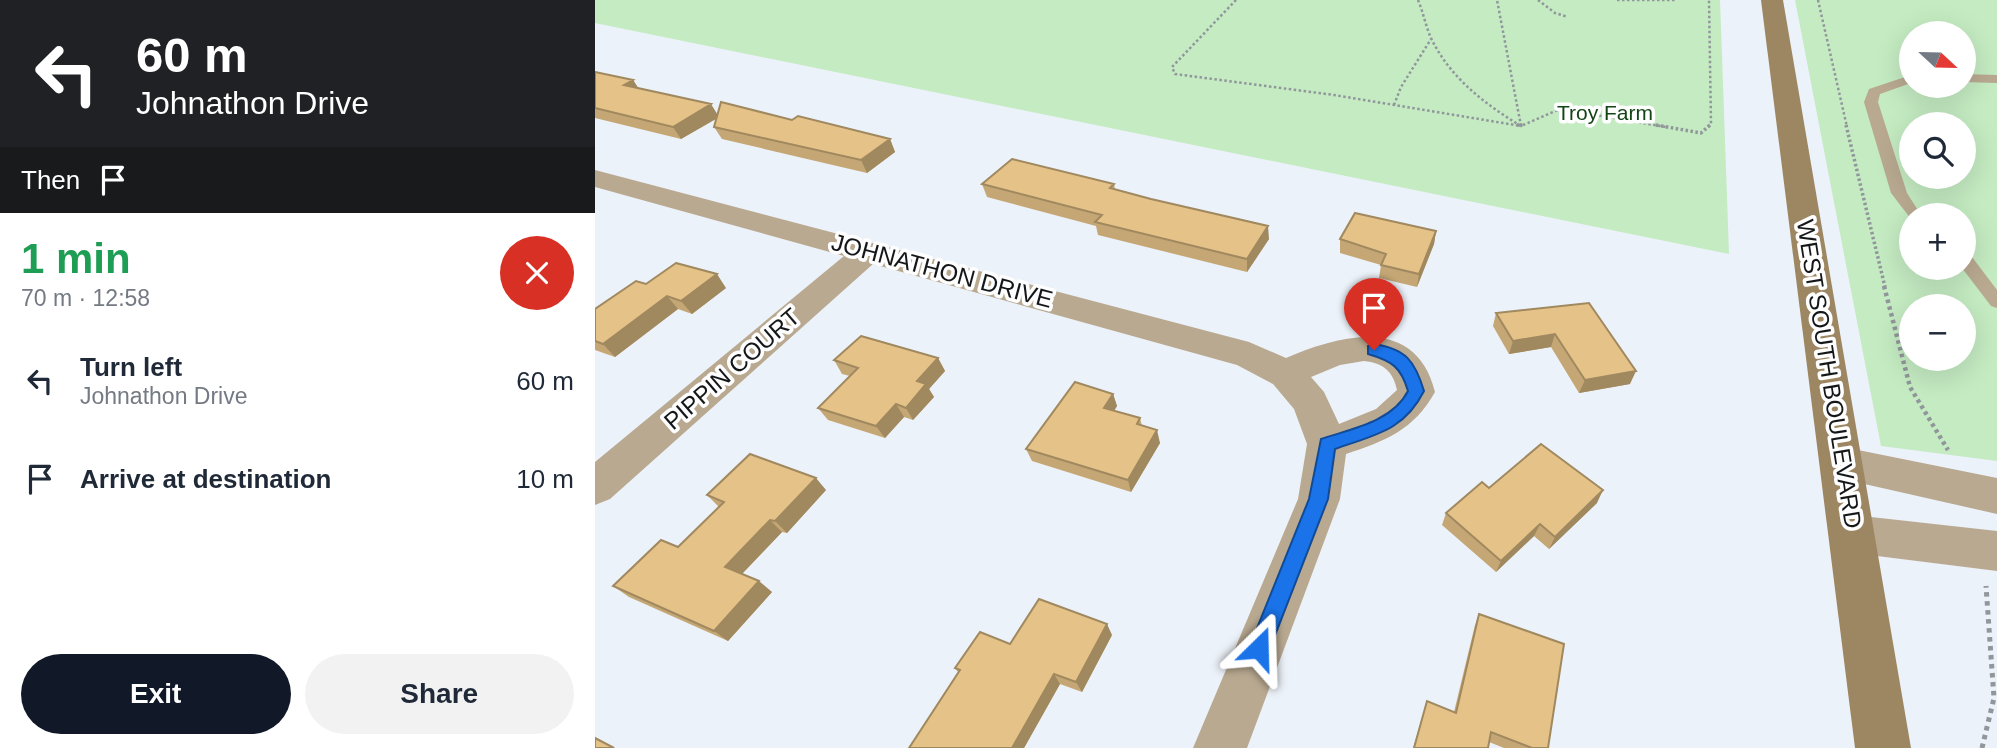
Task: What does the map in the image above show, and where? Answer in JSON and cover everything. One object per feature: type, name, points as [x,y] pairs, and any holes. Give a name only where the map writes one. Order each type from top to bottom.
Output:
[{"type":"main road","name":"WEST SOUTH BOULEVARD","points":[[1772,0],[1884,748]]},
{"type":"street","name":"JOHNATHON DRIVE","points":[[595,178],[1249,355],[1299,388]]},
{"type":"street","name":"PIPPIN COURT","points":[[595,487],[869,251]]},
{"type":"street","points":[[1220,748],[1318,499],[1327,444],[1299,388],[1321,357],[1360,347],[1388,352],[1409,368],[1416,391],[1407,408],[1380,426],[1327,444]]},
{"type":"street","points":[[1843,464],[1997,496]]},
{"type":"street","points":[[1853,534],[1992,571]]},
{"type":"lane","points":[[1976,78],[1997,79]]},
{"type":"lane","points":[[1899,82],[1874,92],[1871,102],[1899,193],[1905,203]]},
{"type":"lane","points":[[1976,274],[1997,302]]},
{"type":"path","points":[[1236,0],[1171,67],[1175,74],[1521,126],[1560,109],[1701,133],[1711,124],[1709,0]]},
{"type":"path","points":[[1394,105],[1398,89],[1424,55],[1431,38],[1431,28],[1418,0]]},
{"type":"path","points":[[1497,0],[1521,126]]},
{"type":"path","points":[[1538,0],[1555,13],[1568,16]]},
{"type":"path","points":[[1617,0],[1677,0]]},
{"type":"path","points":[[1818,0],[1867,218],[1910,387],[1952,458]]},
{"type":"path","points":[[1431,38],[1461,80],[1521,126]]},
{"type":"path","points":[[1982,748],[1994,698],[1992,571]]},
{"type":"green space","name":"Troy Farm","points":[[595,0],[1720,0],[1729,254],[595,23]]},
{"type":"green space","points":[[1795,0],[1997,0],[1997,461],[1881,446]]},
{"type":"building","points":[[595,72],[633,80],[624,85],[711,104],[673,127],[595,108]]},
{"type":"building","points":[[721,102],[792,120],[798,116],[890,139],[861,160],[714,127]]},
{"type":"building","points":[[1012,159],[1114,184],[1110,188],[1151,199],[1268,226],[1247,259],[1095,222],[1102,215],[982,184]]},
{"type":"building","points":[[1355,213],[1436,231],[1419,274],[1381,265],[1386,254],[1340,239]]},
{"type":"building","points":[[676,263],[717,274],[681,301],[667,296],[603,344],[595,341],[595,309],[636,281],[646,284]]},
{"type":"building","points":[[1589,303],[1636,371],[1585,380],[1555,334],[1513,341],[1496,313]]},
{"type":"building","points":[[861,336],[938,358],[917,381],[926,384],[906,408],[896,404],[876,426],[818,408],[858,368],[834,360]]},
{"type":"building","points":[[1075,382],[1113,394],[1104,408],[1140,418],[1137,424],[1157,430],[1128,480],[1026,449]]},
{"type":"building","points":[[1541,444],[1603,490],[1555,537],[1540,524],[1501,561],[1446,513],[1482,482],[1489,488]]},
{"type":"building","points":[[750,454],[816,478],[775,521],[770,520],[725,567],[759,581],[714,631],[613,586],[661,540],[678,547],[724,502],[707,495]]},
{"type":"building","points":[[1039,599],[1107,624],[1076,682],[1054,674],[1012,748],[909,748],[960,670],[955,668],[980,632],[1010,644]]},
{"type":"building","points":[[1479,614],[1564,644],[1548,748],[1532,748],[1491,732],[1488,748],[1414,748],[1427,701],[1456,713]]},
{"type":"building","points":[[595,738],[614,748],[595,748]]},
{"type":"route","points":[[1259,648],[1318,499],[1327,444],[1380,426],[1407,408],[1416,391],[1409,368],[1388,352],[1374,350]]}]
